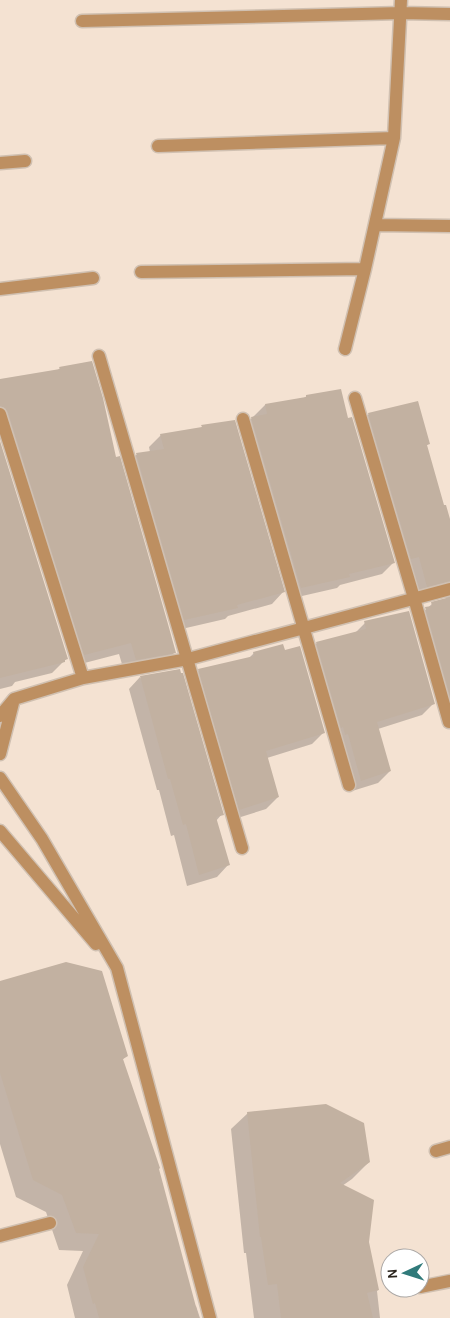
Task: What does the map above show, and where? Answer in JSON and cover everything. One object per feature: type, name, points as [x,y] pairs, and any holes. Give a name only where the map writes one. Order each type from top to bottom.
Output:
[{"type":"street","points":[[345,349],[366,269],[394,138],[401,0]]},
{"type":"street","points":[[82,21],[401,13],[450,14]]},
{"type":"street","points":[[158,146],[394,138]]},
{"type":"street","points":[[0,163],[26,161]]},
{"type":"street","points":[[375,225],[450,226]]},
{"type":"street","points":[[141,272],[366,269]]},
{"type":"street","points":[[0,289],[93,278]]},
{"type":"street","points":[[99,356],[242,848]]},
{"type":"street","points":[[355,398],[449,722]]},
{"type":"street","points":[[0,414],[83,678]]},
{"type":"street","points":[[243,420],[349,785]]},
{"type":"street","points":[[0,716],[14,699],[83,678],[188,659],[450,589]]},
{"type":"street","points":[[0,754],[14,699]]},
{"type":"street","points":[[0,778],[42,838],[117,968],[210,1318]]},
{"type":"street","points":[[0,831],[117,968]]},
{"type":"street","points":[[436,1150],[450,1147]]},
{"type":"street","points":[[0,1236],[50,1223]]},
{"type":"street","points":[[430,1285],[450,1281]]},
{"type":"building","points":[[92,361],[103,398],[116,457],[120,456],[176,653],[136,660],[131,643],[84,655],[8,412],[0,406],[0,379],[60,369],[59,367]]},
{"type":"building","points":[[341,389],[348,418],[352,417],[395,563],[349,574],[350,577],[301,588],[251,417],[267,414],[265,404]]},
{"type":"building","points":[[418,401],[430,444],[427,445],[444,505],[446,505],[450,519],[450,581],[427,587],[419,557],[411,559],[368,413]]},
{"type":"building","points":[[235,420],[285,592],[237,605],[238,608],[184,620],[136,453],[164,449],[160,434]]},
{"type":"building","points":[[0,441],[68,659],[65,662],[0,678]]},
{"type":"building","points":[[450,597],[450,696],[425,607],[432,606],[431,602]]},
{"type":"building","points":[[409,611],[435,704],[377,722],[391,771],[361,781],[348,734],[345,735],[343,727],[341,728],[316,642],[366,629],[364,621]]},
{"type":"building","points":[[283,644],[285,650],[300,646],[325,733],[266,751],[279,797],[239,810],[198,669],[254,656],[253,652]]},
{"type":"building","points":[[180,669],[181,673],[183,673],[224,815],[216,817],[230,865],[199,875],[186,824],[183,825],[170,779],[168,779],[140,676]]},
{"type":"building","points":[[66,962],[102,971],[128,1056],[123,1059],[160,1168],[199,1318],[99,1318],[95,1303],[93,1304],[83,1267],[99,1234],[76,1233],[62,1195],[33,1180],[0,1073],[0,981]]},
{"type":"building","points":[[326,1104],[364,1123],[370,1162],[340,1183],[374,1200],[369,1242],[379,1290],[367,1293],[373,1318],[281,1318],[277,1284],[268,1285],[260,1237],[247,1112]]}]
